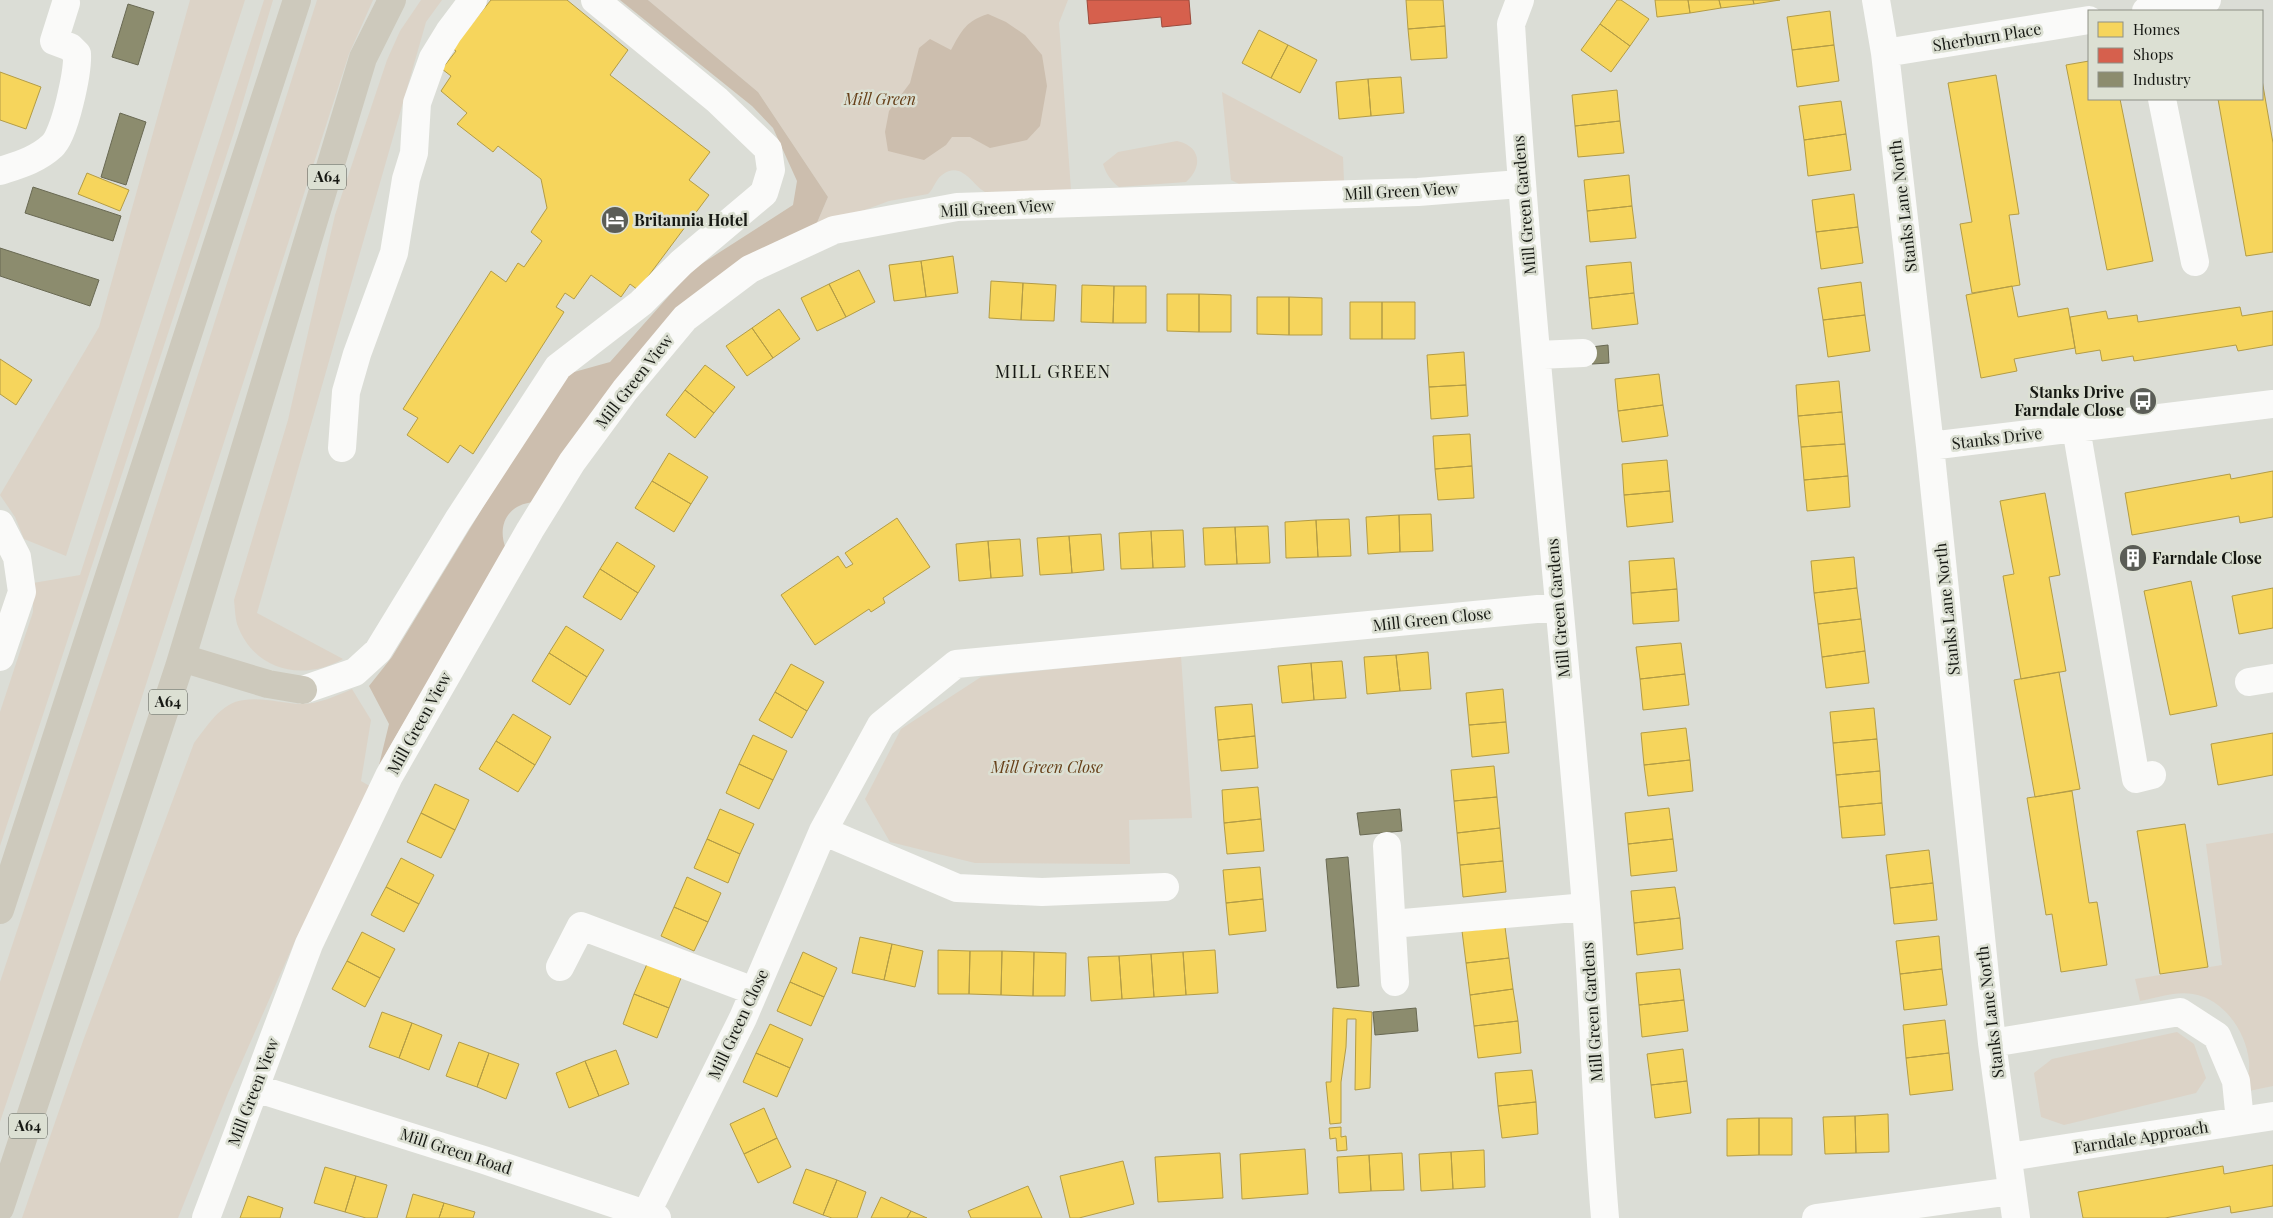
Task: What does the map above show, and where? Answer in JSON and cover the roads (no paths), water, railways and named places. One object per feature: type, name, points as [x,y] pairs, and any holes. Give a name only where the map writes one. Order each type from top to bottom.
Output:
[{"type":"highway","points":[[0,910],[297,0]]},
{"type":"highway","name":"A64","points":[[0,1208],[81,968],[182,658],[363,58],[392,0]]},
{"type":"highway","points":[[182,658],[268,684],[303,690]]},
{"type":"street","points":[[342,448],[346,392],[357,354],[394,253],[406,179],[414,153],[417,103],[434,58],[449,32],[473,0]]},
{"type":"street","points":[[303,690],[355,672],[378,651],[458,520],[558,367],[641,303],[681,263],[764,193],[771,170],[768,149],[717,100],[595,0]]},
{"type":"street","name":"Mill Green Gardens","points":[[1520,0],[1511,24],[1520,184],[1538,356],[1558,607],[1586,907],[1605,1218]]},
{"type":"street","name":"Stanks Lane North","points":[[1876,0],[1885,53],[1930,446],[1992,1042],[2016,1218]]},
{"type":"street","points":[[2152,10],[2207,0]]},
{"type":"street","points":[[0,171],[34,159],[54,145],[62,127],[78,66],[77,54],[70,47],[54,41],[66,3]]},
{"type":"street","name":"Sherburn Place","points":[[1885,53],[2088,20]]},
{"type":"street","points":[[2162,100],[2194,262]]},
{"type":"street","name":"Mill Green View","points":[[206,1218],[309,944],[389,776],[530,530],[572,462],[625,390],[685,318],[750,269],[834,230],[897,216],[957,208],[1418,192],[1520,184]]},
{"type":"street","points":[[1538,356],[1583,354]]},
{"type":"street","name":"Stanks Drive","points":[[1930,446],[2273,404]]},
{"type":"street","points":[[2076,428],[2136,779],[2152,775]]},
{"type":"street","points":[[0,524],[17,557],[22,592],[0,657]]},
{"type":"street","name":"Mill Green Close","points":[[652,1216],[754,991],[822,831],[881,725],[956,664],[1558,607]]},
{"type":"street","points":[[822,831],[957,888],[1042,892],[1165,887]]},
{"type":"street","points":[[1387,846],[1395,982]]},
{"type":"street","points":[[1392,924],[1586,907]]},
{"type":"street","points":[[560,967],[581,926],[754,991]]},
{"type":"street","points":[[1992,1042],[2180,1012],[2217,1036],[2236,1081],[2240,1121]]},
{"type":"street","name":"Mill Green Road","points":[[255,1088],[484,1160],[652,1216]]},
{"type":"street","name":"Farndale Approach","points":[[2009,1157],[2273,1116]]},
{"type":"street","points":[[1816,1218],[2012,1191]]},
{"type":"place","name":"Britannia Hotel","points":[[615,220]]},
{"type":"place","name":"Stanks Drive Farndale Close","points":[[2143,401]]},
{"type":"place","name":"Farndale Close","points":[[2133,558]]},
{"type":"district","name":"MILL GREEN","points":[[1053,372]]},
{"type":"park label","name":"Mill Green","points":[[880,99]]}]
